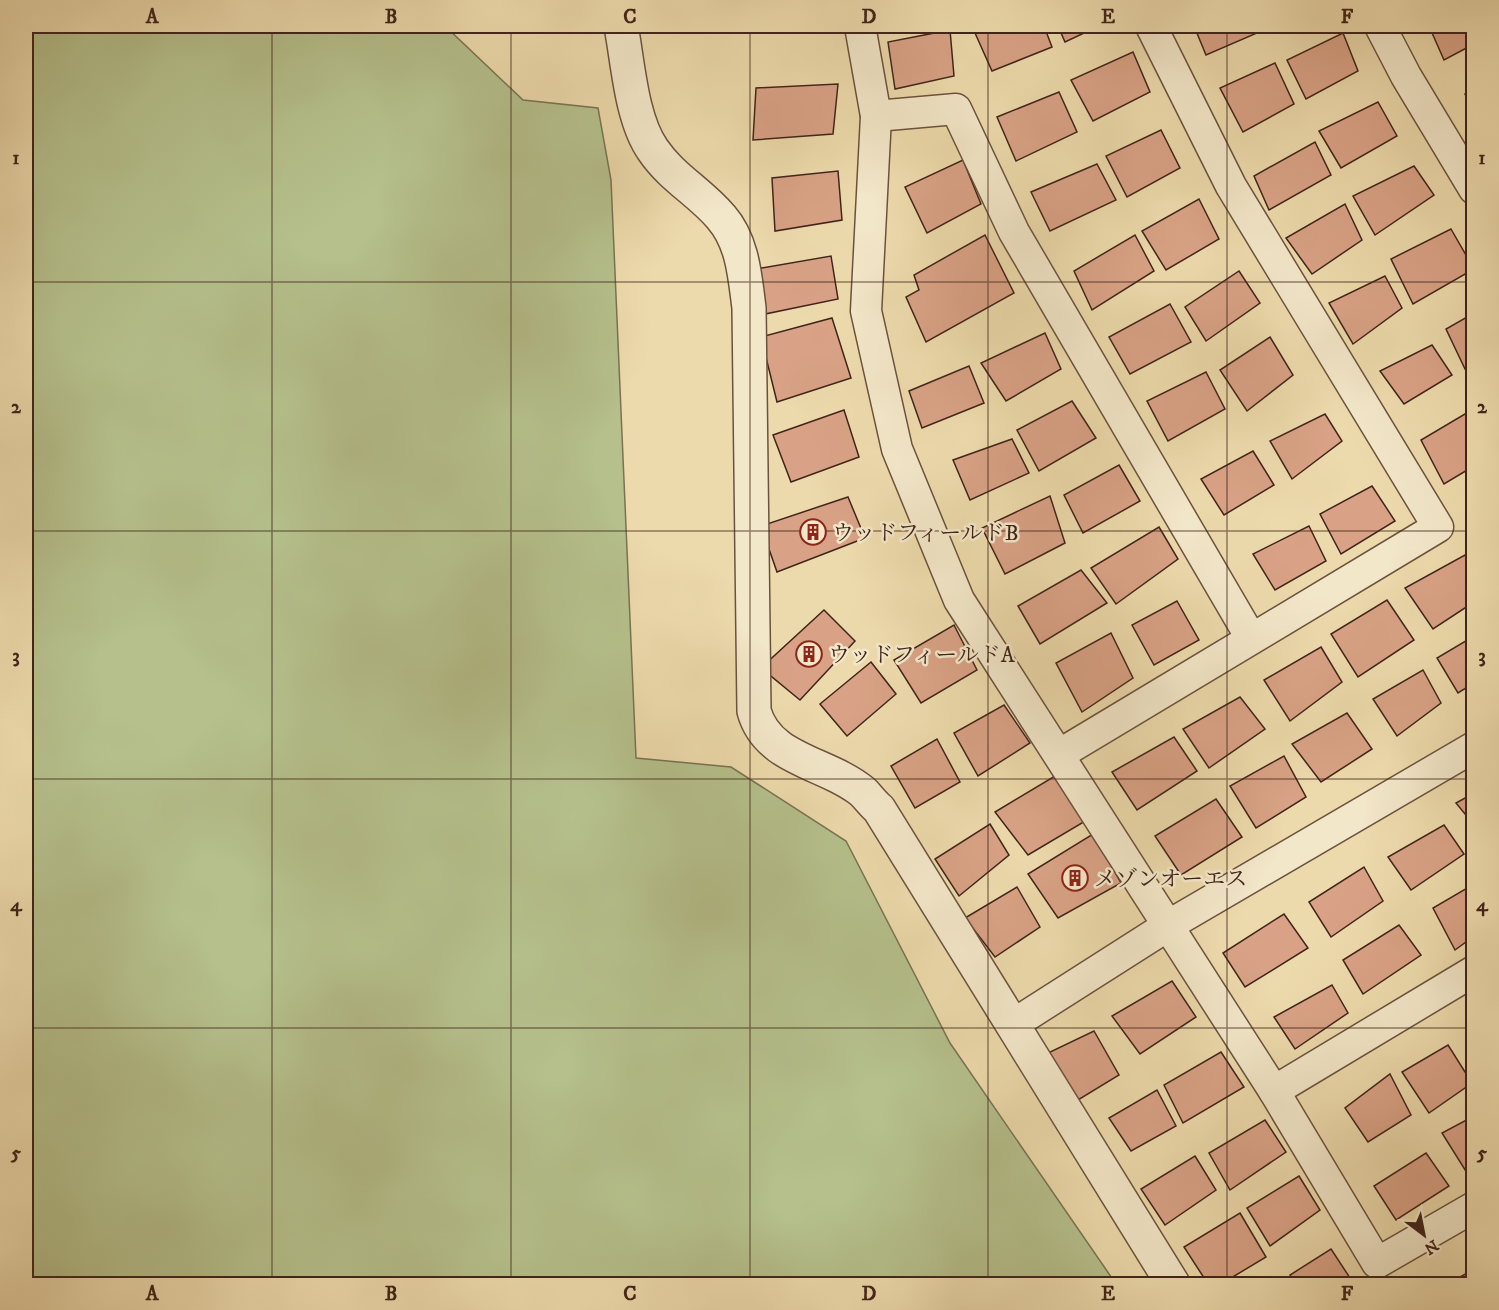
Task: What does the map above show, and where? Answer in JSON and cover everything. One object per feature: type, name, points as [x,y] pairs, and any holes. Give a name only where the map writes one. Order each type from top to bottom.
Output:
[{"type":"street","points":[[621,26],[636,110],[651,148],[677,179],[722,217],[742,255],[749,308],[754,711],[758,727],[772,744],[862,791],[879,809],[1173,1284]]},
{"type":"street","points":[[860,26],[876,116],[866,311],[897,448],[959,600],[1060,754],[1274,1091],[1377,1263],[1473,1208]]},
{"type":"street","points":[[1060,754],[1438,527],[1231,186],[1151,26]]},
{"type":"street","points":[[1380,26],[1406,76],[1473,189]]},
{"type":"street","points":[[876,116],[956,109],[1014,232],[1251,638]]},
{"type":"street","points":[[1012,1025],[1169,925],[1473,747]]},
{"type":"street","points":[[1274,1091],[1473,971]]},
{"type":"green space","points":[[26,26],[445,26],[523,100],[598,108],[611,180],[636,758],[731,767],[846,841],[950,1043],[1116,1284],[26,1284]]},
{"type":"building","points":[[993,26],[1044,26],[1052,47],[992,71],[975,33]]},
{"type":"building","points":[[1058,26],[1099,26],[1065,42]]},
{"type":"building","points":[[1194,26],[1262,26],[1264,30],[1206,55]]},
{"type":"building","points":[[1429,26],[1474,26],[1474,44],[1444,60]]},
{"type":"building","points":[[950,30],[954,76],[895,89],[888,42]]},
{"type":"building","points":[[1343,33],[1358,71],[1306,99],[1287,60]]},
{"type":"building","points":[[1133,52],[1150,92],[1093,121],[1071,80]]},
{"type":"building","points":[[1275,63],[1294,104],[1243,132],[1220,88]]},
{"type":"building","points":[[838,84],[833,134],[753,140],[756,88]]},
{"type":"building","points":[[1474,90],[1474,110],[1465,94]]},
{"type":"building","points":[[1059,92],[1077,132],[1016,161],[997,117]]},
{"type":"building","points":[[1378,102],[1397,136],[1341,168],[1319,131]]},
{"type":"building","points":[[1161,130],[1180,168],[1127,197],[1106,156]]},
{"type":"building","points":[[1315,142],[1331,175],[1269,210],[1254,176]]},
{"type":"building","points":[[963,160],[981,204],[927,233],[905,187]]},
{"type":"building","points":[[1097,164],[1116,200],[1050,231],[1031,192]]},
{"type":"building","points":[[1414,166],[1434,195],[1375,235],[1353,196]]},
{"type":"building","points":[[838,171],[842,220],[775,231],[772,178]]},
{"type":"building","points":[[1199,199],[1219,239],[1166,270],[1142,231]]},
{"type":"building","points":[[1345,204],[1362,240],[1312,274],[1286,238]]},
{"type":"building","points":[[1451,229],[1474,269],[1413,304],[1391,259]]},
{"type":"building","points":[[985,235],[1014,293],[926,342],[906,297],[919,290],[914,275]]},
{"type":"building","points":[[1135,235],[1154,271],[1092,310],[1074,271]]},
{"type":"building","points":[[831,256],[838,299],[765,314],[756,269]]},
{"type":"building","points":[[1239,271],[1260,303],[1206,341],[1185,307]]},
{"type":"building","points":[[1385,276],[1402,308],[1353,344],[1329,303]]},
{"type":"building","points":[[1170,304],[1191,342],[1130,374],[1109,337]]},
{"type":"building","points":[[1474,313],[1474,364],[1465,369],[1446,329]]},
{"type":"building","points":[[832,318],[851,378],[777,402],[761,337]]},
{"type":"building","points":[[1045,333],[1061,369],[1006,401],[981,363]]},
{"type":"building","points":[[1270,337],[1293,375],[1247,411],[1220,370]]},
{"type":"building","points":[[1432,345],[1452,375],[1404,404],[1380,371]]},
{"type":"building","points":[[969,366],[984,403],[922,428],[909,391]]},
{"type":"building","points":[[1206,372],[1225,409],[1168,441],[1147,401]]},
{"type":"building","points":[[1072,401],[1096,438],[1039,471],[1017,430]]},
{"type":"building","points":[[844,410],[859,457],[791,482],[773,435]]},
{"type":"building","points":[[1470,411],[1474,416],[1474,466],[1444,484],[1421,440]]},
{"type":"building","points":[[1325,414],[1342,441],[1292,479],[1270,441]]},
{"type":"building","points":[[1012,439],[1029,473],[970,500],[953,460]]},
{"type":"building","points":[[1253,451],[1274,485],[1224,515],[1201,479]]},
{"type":"building","points":[[1119,465],[1140,501],[1083,533],[1064,495]]},
{"type":"building","points":[[1372,486],[1395,521],[1341,554],[1320,514]]},
{"type":"building","points":[[1050,496],[1065,543],[1005,574],[982,528]]},
{"type":"building","name":"ウッドフィールドB","points":[[848,497],[865,538],[777,572],[761,526]]},
{"type":"building","points":[[1309,526],[1326,561],[1275,590],[1253,554]]},
{"type":"building","points":[[1159,527],[1178,559],[1116,604],[1091,568]]},
{"type":"building","points":[[1465,555],[1474,570],[1474,602],[1433,629],[1405,588]]},
{"type":"building","points":[[1081,570],[1107,603],[1040,644],[1018,606]]},
{"type":"building","points":[[1387,600],[1414,640],[1358,677],[1331,634]]},
{"type":"building","points":[[1177,601],[1199,640],[1154,665],[1132,625]]},
{"type":"building","name":"ウッドフィールドA","points":[[824,610],[855,641],[800,700],[761,668]]},
{"type":"building","points":[[954,625],[977,670],[921,703],[894,660]]},
{"type":"building","points":[[1111,633],[1133,678],[1082,712],[1056,663]]},
{"type":"building","points":[[1474,636],[1474,683],[1458,693],[1437,658]]},
{"type":"building","points":[[1321,647],[1342,682],[1290,721],[1264,680]]},
{"type":"building","points":[[871,662],[896,694],[847,736],[820,704]]},
{"type":"building","points":[[1423,670],[1441,703],[1397,736],[1373,699]]},
{"type":"building","points":[[1240,697],[1265,729],[1209,768],[1183,729]]},
{"type":"building","points":[[1004,705],[1030,743],[978,776],[954,733]]},
{"type":"building","points":[[1347,713],[1372,749],[1321,782],[1292,744]]},
{"type":"building","points":[[1174,737],[1197,771],[1137,810],[1112,772]]},
{"type":"building","points":[[937,739],[960,782],[915,808],[891,766]]},
{"type":"building","points":[[1284,756],[1306,797],[1256,828],[1230,786]]},
{"type":"building","points":[[1055,776],[1087,820],[1028,855],[995,812]]},
{"type":"building","points":[[1474,793],[1474,825],[1456,803]]},
{"type":"building","points":[[1216,799],[1242,837],[1181,875],[1155,836]]},
{"type":"building","points":[[990,824],[1009,855],[959,896],[935,859]]},
{"type":"building","points":[[1444,825],[1464,854],[1411,890],[1388,857]]},
{"type":"building","name":"メゾンオーエス","points":[[1093,834],[1121,883],[1058,918],[1028,874]]},
{"type":"building","points":[[1364,867],[1383,901],[1331,937],[1309,902]]},
{"type":"building","points":[[1474,884],[1474,936],[1455,950],[1433,908]]},
{"type":"building","points":[[1017,887],[1040,927],[995,957],[965,918]]},
{"type":"building","points":[[1284,914],[1308,948],[1245,987],[1223,953]]},
{"type":"building","points":[[1399,925],[1421,955],[1363,994],[1343,960]]},
{"type":"building","points":[[1172,981],[1196,1017],[1140,1054],[1112,1016]]},
{"type":"building","points":[[1332,985],[1348,1013],[1295,1049],[1274,1017]]},
{"type":"building","points":[[1094,1031],[1119,1075],[1078,1100],[1048,1053]]},
{"type":"building","points":[[1448,1045],[1472,1083],[1429,1113],[1402,1072]]},
{"type":"building","points":[[1221,1052],[1244,1087],[1183,1123],[1164,1085]]},
{"type":"building","points":[[1390,1074],[1411,1115],[1368,1142],[1345,1108]]},
{"type":"building","points":[[1157,1090],[1176,1126],[1131,1151],[1109,1118]]},
{"type":"building","points":[[1474,1116],[1474,1169],[1467,1173],[1442,1133]]},
{"type":"building","points":[[1265,1120],[1286,1152],[1230,1190],[1209,1153]]},
{"type":"building","points":[[1426,1153],[1449,1186],[1396,1220],[1374,1186]]},
{"type":"building","points":[[1195,1156],[1216,1190],[1165,1225],[1141,1189]]},
{"type":"building","points":[[1299,1176],[1320,1210],[1270,1246],[1247,1208]]},
{"type":"building","points":[[1240,1213],[1266,1257],[1221,1284],[1208,1284],[1184,1247]]},
{"type":"building","points":[[1331,1249],[1354,1284],[1295,1284],[1290,1275]]},
{"type":"building","points":[[1474,1269],[1474,1284],[1448,1284]]},
{"type":"place","name":"ウッドフィールドB","points":[[813,532]]},
{"type":"place","name":"ウッドフィールドA","points":[[809,654]]},
{"type":"place","name":"メゾンオーエス","points":[[1075,878]]}]
